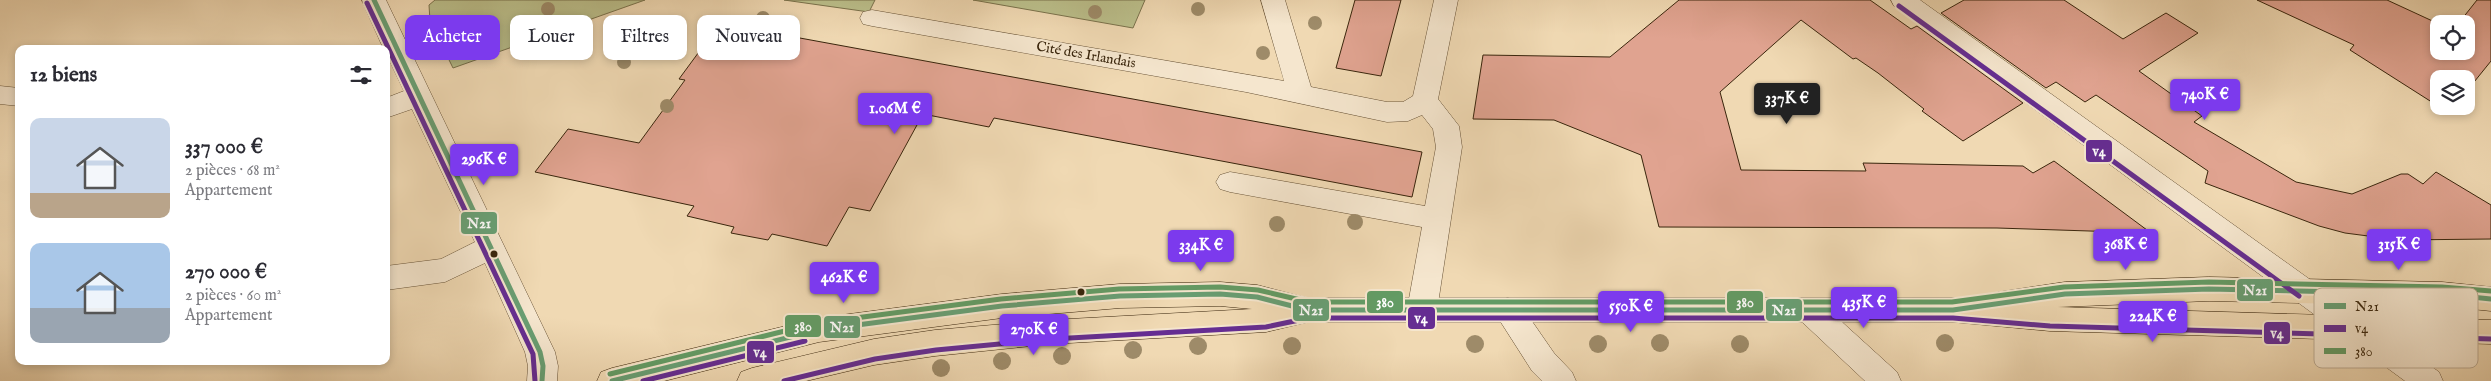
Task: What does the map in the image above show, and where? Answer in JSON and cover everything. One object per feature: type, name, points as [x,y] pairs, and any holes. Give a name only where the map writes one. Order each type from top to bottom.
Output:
[{"type":"main road","points":[[1953,310],[2065,294],[2209,289],[2314,290]]},
{"type":"main road","points":[[612,381],[819,330],[1002,306],[1120,296],[1220,294],[1257,297],[1308,310]]},
{"type":"main road","points":[[2478,298],[2491,299]]},
{"type":"main road","points":[[752,381],[874,352],[935,342],[1051,332],[1266,320],[1308,310],[1953,310],[2050,319],[2314,327]]},
{"type":"main road","points":[[2478,332],[2491,332]]},
{"type":"street","points":[[374,0],[540,352],[543,366],[542,381]]},
{"type":"street","points":[[1274,0],[1300,93]]},
{"type":"street","points":[[1422,310],[1449,147],[1446,126],[1425,101],[1446,0]]},
{"type":"street","points":[[1903,0],[2314,298]]},
{"type":"street","name":"Cité des Irlandais","points":[[872,18],[1300,93],[1387,112],[1408,111],[1425,101]]},
{"type":"street","points":[[0,95],[15,97]]},
{"type":"street","points":[[390,107],[418,96]]},
{"type":"street","points":[[1230,182],[1437,219]]},
{"type":"street","points":[[390,277],[445,270],[492,247]]},
{"type":"street","points":[[1508,310],[1544,362],[1561,381]]},
{"type":"street","points":[[1810,311],[1886,381]]},
{"type":"street","points":[[2410,368],[2428,381]]},
{"type":"green space","points":[[435,0],[645,0],[593,18],[593,15],[510,15],[510,48],[500,51],[500,15],[430,15],[429,5]]},
{"type":"green space","points":[[784,0],[875,0],[869,12]]},
{"type":"green space","points":[[973,0],[1145,0],[1133,28]]},
{"type":"green space","points":[[449,60],[476,60],[453,68]]},
{"type":"building","points":[[1355,0],[1401,0],[1381,76],[1336,68]]},
{"type":"building","points":[[1679,0],[1870,0],[1911,29],[1917,26],[2023,103],[1963,141],[1922,111],[1924,109],[1878,73],[1856,58],[1853,59],[1801,20],[1720,92],[1741,170],[1866,171],[1863,163],[2023,166],[2033,173],[2054,161],[2151,233],[1997,228],[1659,227],[1641,155],[1554,120],[1473,119],[1483,55],[1610,57]]},
{"type":"building","points":[[1964,0],[2064,0],[2123,39],[2166,13],[2198,33],[2139,71],[2202,116],[2194,122],[2296,182],[2352,194],[2401,174],[2408,174],[2423,184],[2436,172],[2491,205],[2491,239],[2399,240],[2345,233],[2319,226],[2205,183],[2208,171],[2096,95],[2085,102],[2056,82],[2046,88],[1941,13]]},
{"type":"building","points":[[2257,0],[2387,0],[2430,20],[2430,60],[2475,60],[2475,15],[2465,15],[2477,0],[2491,0],[2491,61],[2475,81],[2475,70],[2430,70],[2430,101],[2350,50],[2354,45]]},
{"type":"building","points":[[800,38],[1422,152],[1412,197],[994,118],[989,127],[923,114],[870,211],[849,207],[827,246],[772,234],[768,240],[731,233],[734,227],[687,216],[694,206],[535,172],[568,129],[639,143],[685,80],[679,79],[697,55],[697,60],[800,60]]},
{"type":"transit line","name":"N21","points":[[374,0],[540,352],[543,366],[542,381]]},
{"type":"transit line","name":"v4","points":[[367,3],[387,45]]},
{"type":"transit line","name":"v4","points":[[1899,6],[2299,296]]},
{"type":"transit line","name":"v4","points":[[390,52],[533,354],[535,381]]},
{"type":"transit line","name":"380","points":[[610,374],[817,323],[1001,299],[1119,289],[1220,287],[1258,290],[1309,302],[1952,302],[2064,287],[2209,282],[2454,288]]},
{"type":"transit line","name":"N21","points":[[612,381],[819,330],[1002,306],[1120,296],[1220,294],[1257,297],[1308,310],[1953,310],[2065,294],[2209,289],[2314,291]]},
{"type":"transit line","name":"380","points":[[2478,290],[2491,291]]},
{"type":"transit line","name":"N21","points":[[2478,298],[2491,299]]},
{"type":"transit line","name":"v4","points":[[784,381],[875,359],[936,350],[1052,339],[1266,327],[1309,318],[1953,318],[2050,326],[2314,334]]},
{"type":"transit line","name":"v4","points":[[2478,339],[2491,339]]},
{"type":"transit line","name":"v4","points":[[643,381],[805,341]]}]
